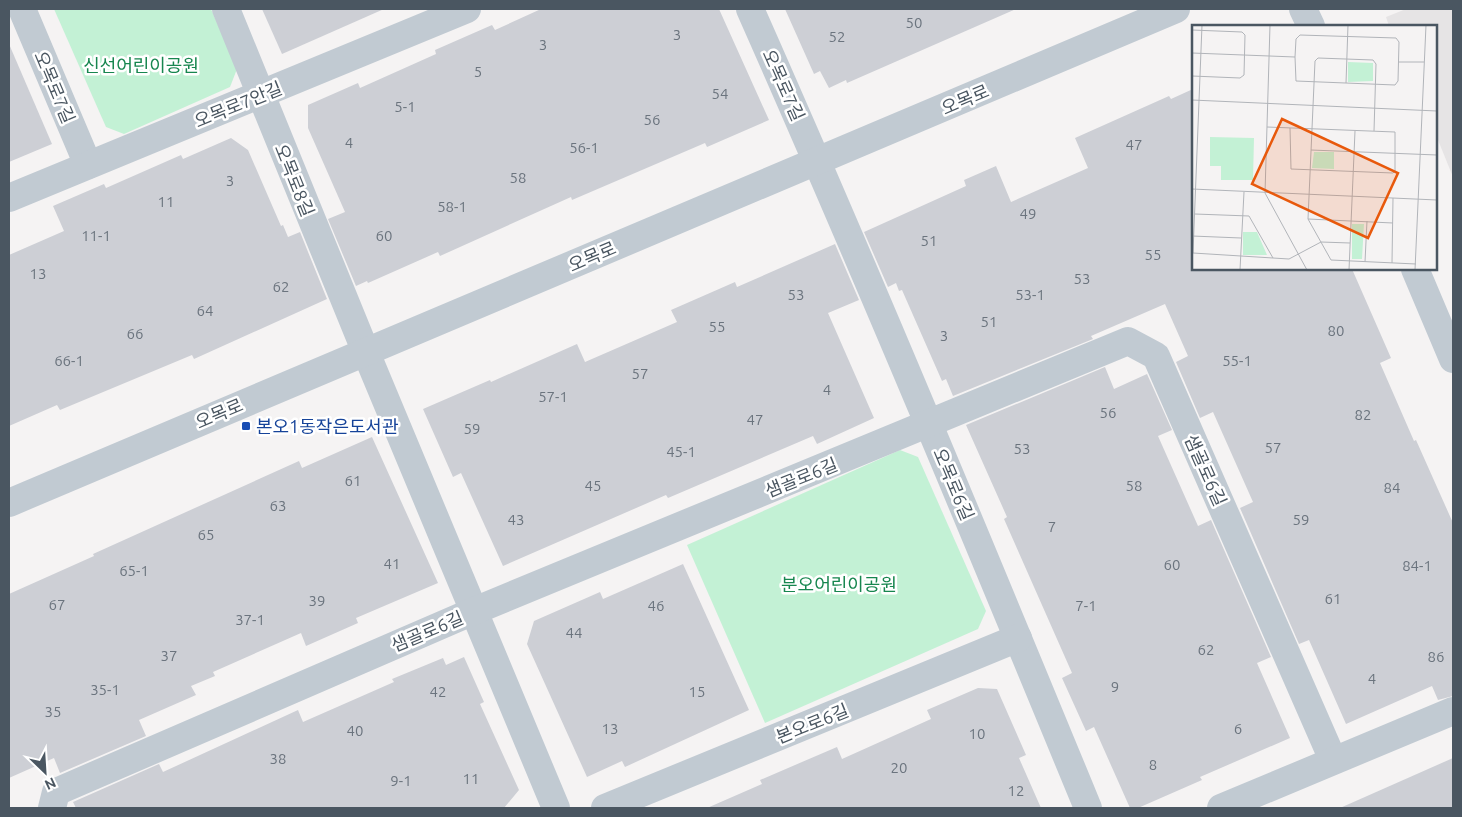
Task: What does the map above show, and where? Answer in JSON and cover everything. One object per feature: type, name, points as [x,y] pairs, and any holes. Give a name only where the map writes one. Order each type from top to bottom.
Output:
[{"type":"street","name":"오목로7길","points":[[22,9],[88,165]]},
{"type":"street","name":"오목로8길","points":[[226,9],[365,350],[556,808]]},
{"type":"street","name":"오목로7안길","points":[[9,198],[467,9]]},
{"type":"street","name":"오목로7길","points":[[750,9],[818,162]]},
{"type":"street","name":"오목로","points":[[9,503],[365,350],[818,162],[1176,9]]},
{"type":"street","points":[[1303,9],[1311,25]]},
{"type":"street","name":"오목로6길","points":[[818,162],[1088,808]]},
{"type":"street","points":[[1414,270],[1453,359]]},
{"type":"street","name":"샘골로6길","points":[[52,808],[56,792],[474,611],[1128,342],[1156,356],[1333,760]]},
{"type":"street","name":"본오로6길","points":[[606,808],[1018,638]]},
{"type":"street","points":[[1221,808],[1453,711]]},
{"type":"shaded area","points":[[1406,9],[1453,9],[1453,177],[1437,137],[1437,25],[1389,25],[1386,17]]},
{"type":"green space","name":"신선어린이공원","points":[[54,9],[211,9],[237,69],[230,87],[124,134],[106,127]]},
{"type":"green space","name":"분오어린이공원","points":[[900,450],[918,457],[986,611],[978,629],[765,723],[687,545]]},
{"type":"building","points":[[262,9],[384,9],[282,54]]},
{"type":"building","points":[[541,9],[719,9],[769,120],[707,147],[705,143],[572,200],[571,197],[440,256],[438,252],[368,283],[367,281],[356,286],[328,219],[345,212],[308,128],[308,105],[358,83],[360,88],[436,54],[435,50],[492,25],[495,30]]},
{"type":"building","points":[[785,9],[1016,9],[847,83],[846,80],[829,88],[820,71],[814,74]]},
{"type":"building","points":[[9,44],[52,144],[9,162]]},
{"type":"building","points":[[1192,89],[1192,270],[1352,270],[1391,358],[1380,363],[1453,523],[1453,696],[1438,700],[1432,686],[1346,724],[1309,640],[1299,644],[1240,508],[1253,502],[1213,412],[1200,418],[1176,362],[1188,356],[1165,304],[1091,336],[1093,339],[953,396],[946,379],[942,381],[902,290],[899,291],[896,283],[888,287],[864,232],[966,186],[964,180],[996,166],[1011,202],[1088,168],[1075,138],[1169,96],[1171,99]]},
{"type":"building","points":[[231,138],[248,150],[281,226],[283,225],[288,237],[300,232],[327,299],[194,359],[192,355],[60,410],[57,405],[9,426],[9,255],[64,231],[53,206],[104,184],[106,188],[181,155],[183,159]]},
{"type":"building","points":[[835,244],[859,300],[828,313],[874,418],[817,444],[813,436],[668,498],[666,495],[503,566],[461,473],[453,477],[423,409],[490,380],[491,382],[577,344],[585,362],[677,322],[671,310],[735,282],[737,287]]},
{"type":"building","points":[[1105,367],[1114,389],[1147,374],[1172,430],[1158,436],[1198,526],[1211,520],[1271,657],[1257,663],[1290,738],[1200,777],[1202,780],[1138,808],[1130,808],[1094,727],[1086,731],[1062,678],[1072,673],[1004,519],[1007,517],[966,425]]},
{"type":"building","points":[[372,437],[438,583],[356,618],[358,623],[306,646],[301,633],[213,672],[215,676],[191,686],[196,695],[139,720],[146,736],[60,773],[54,758],[9,778],[9,594],[299,461],[302,468]]},
{"type":"building","points":[[683,564],[749,710],[625,767],[622,761],[587,777],[527,644],[534,621],[600,592],[603,599]]},
{"type":"building","points":[[464,657],[484,702],[480,704],[519,790],[504,808],[76,808],[73,802],[159,764],[163,772],[298,710],[303,722],[394,682],[392,679],[443,658],[446,665]]},
{"type":"building","points":[[978,688],[997,689],[1026,755],[1019,758],[1041,808],[707,808],[762,784],[760,780],[837,747],[842,759],[931,719],[927,710]]},
{"type":"building","points":[[1453,758],[1453,808],[1340,808]]},
{"type":"place","name":"본오1동작은도서관","points":[[246,426]]}]
